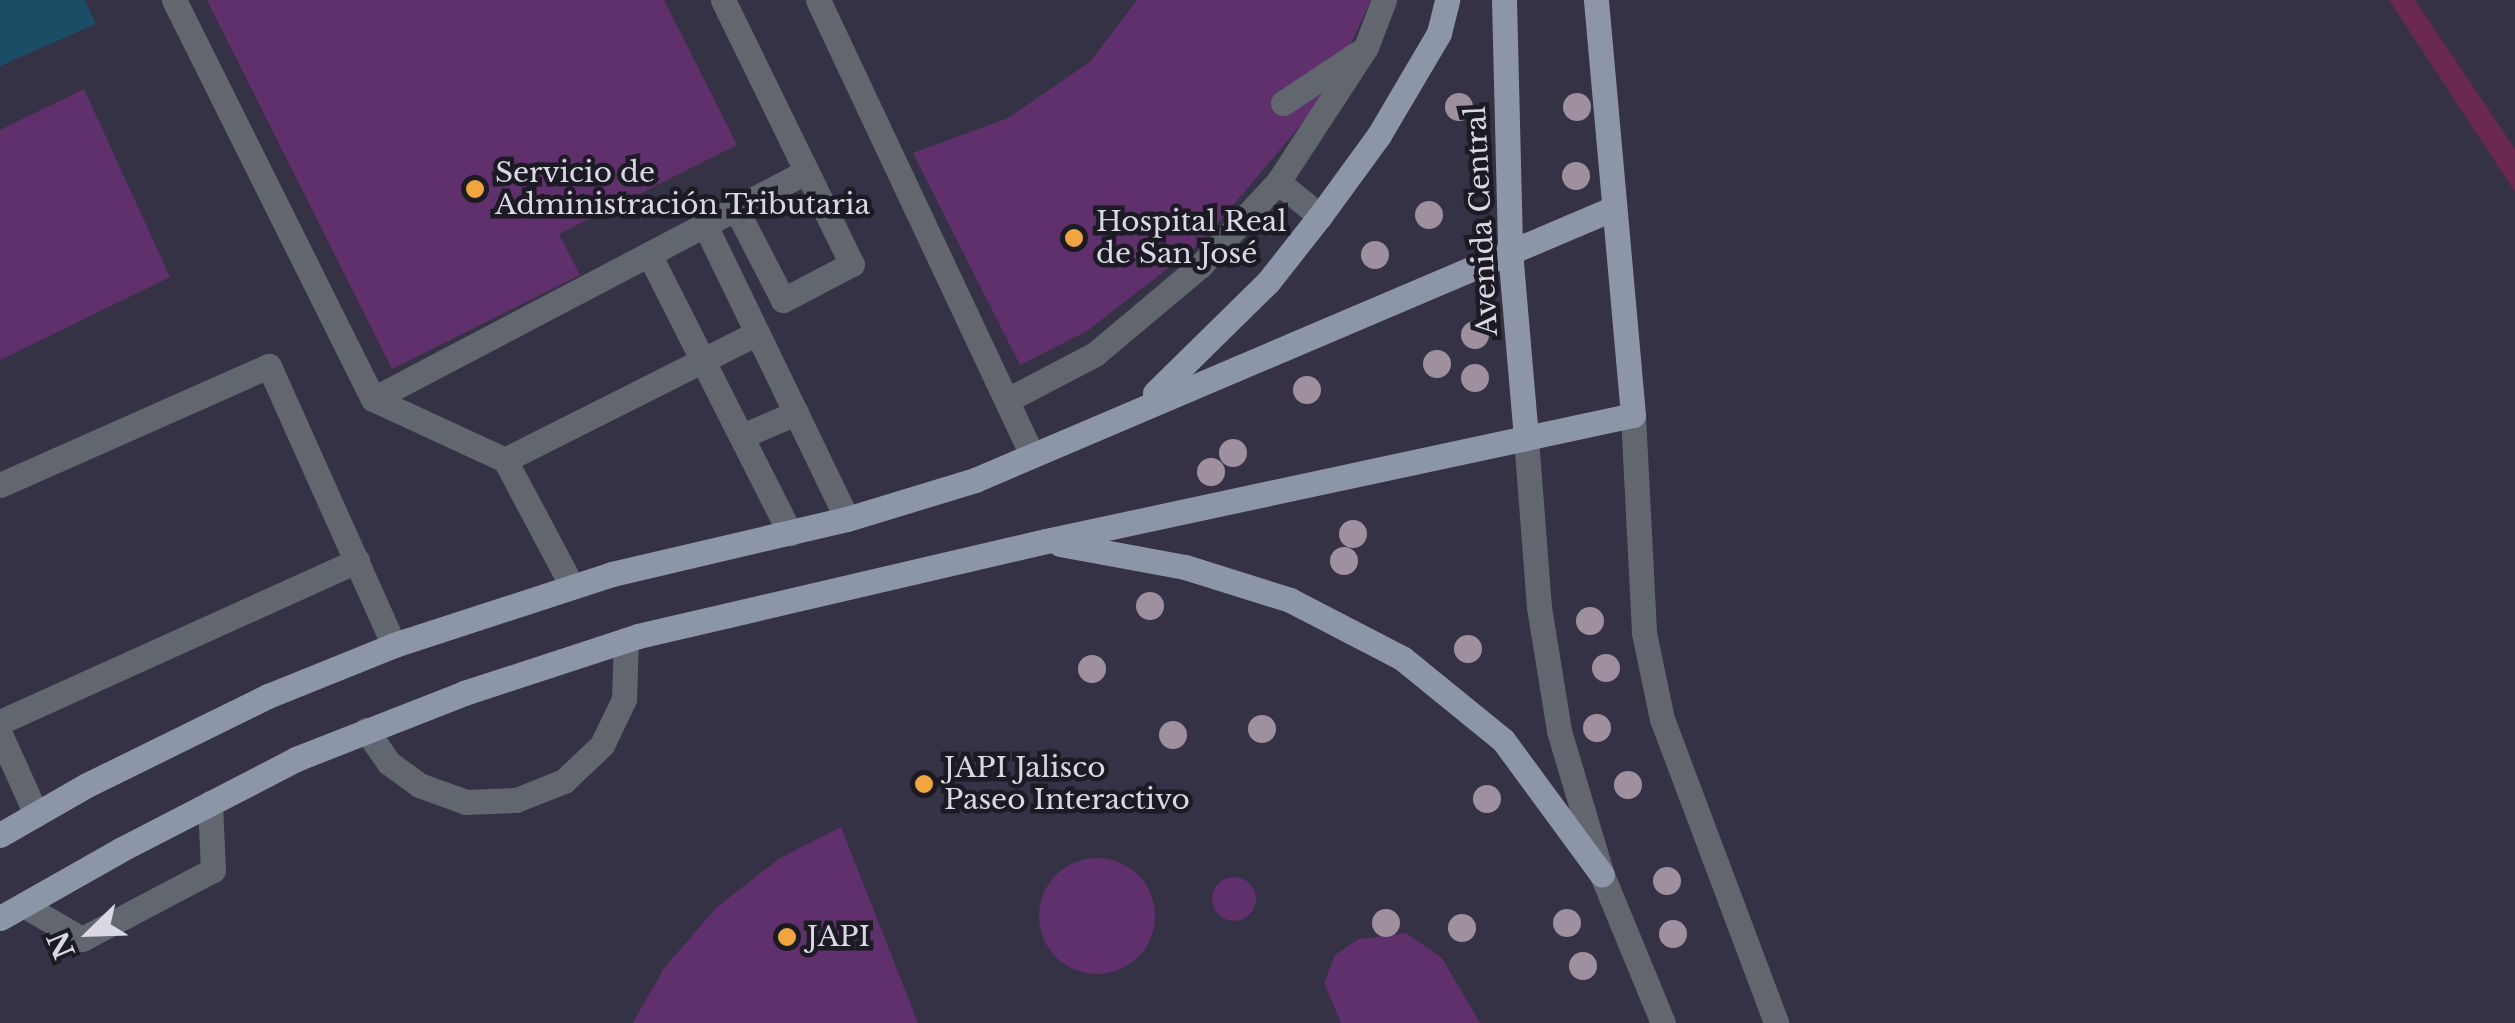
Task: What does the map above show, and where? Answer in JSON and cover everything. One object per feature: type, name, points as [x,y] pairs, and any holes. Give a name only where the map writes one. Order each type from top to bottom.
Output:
[{"type":"main road","points":[[1142,405],[1268,282],[1320,216],[1379,135],[1439,33],[1447,0]]},
{"type":"main road","name":"Avenida Central","points":[[1504,0],[1510,251],[1526,438]]},
{"type":"main road","points":[[0,918],[210,803],[366,730],[626,640],[1046,541],[1633,415],[1596,0]]},
{"type":"main road","points":[[0,835],[268,696],[394,646],[572,586],[847,519],[975,480],[1142,405],[1614,208]]},
{"type":"main road","points":[[1046,541],[1185,567],[1290,600],[1402,658],[1503,740],[1602,875]]},
{"type":"street","points":[[174,0],[372,399],[504,460],[572,586]]},
{"type":"street","points":[[723,0],[852,264],[782,300],[736,209]]},
{"type":"street","points":[[818,0],[1009,399],[1032,455]]},
{"type":"street","points":[[1009,399],[1095,354],[1200,266],[1278,182],[1366,47],[1384,0]]},
{"type":"street","points":[[1283,103],[1366,47]]},
{"type":"street","points":[[372,399],[806,172]]},
{"type":"street","points":[[1278,182],[1320,216]]},
{"type":"street","points":[[705,225],[847,519]]},
{"type":"street","points":[[649,254],[790,532]]},
{"type":"street","points":[[504,460],[756,333]]},
{"type":"street","points":[[0,485],[268,366],[394,646]]},
{"type":"street","points":[[742,436],[796,413]]},
{"type":"street","points":[[1633,415],[1644,633],[1662,718],[1776,1023]]},
{"type":"street","points":[[1526,438],[1538,607],[1559,731],[1602,875],[1664,1023]]},
{"type":"street","points":[[0,722],[357,561]]},
{"type":"street","points":[[366,730],[389,763],[419,786],[466,802],[516,800],[564,781],[602,745],[624,700],[626,640]]},
{"type":"street","points":[[0,734],[36,814]]},
{"type":"street","points":[[23,905],[82,939],[214,870],[210,803]]},
{"type":"shaded area","points":[[2389,0],[2415,0],[2515,149],[2515,192]]},
{"type":"water","points":[[0,0],[85,0],[96,24],[0,66]]},
{"type":"building","name":"Servicio de Administración Tributaria","points":[[207,0],[664,0],[737,145],[559,234],[580,275],[392,369]]},
{"type":"building","points":[[1137,0],[1371,0],[1339,70],[1300,126],[1203,241],[1087,331],[1020,365],[913,153],[1008,118],[1090,62]]},
{"type":"building","points":[[84,89],[170,277],[0,360],[0,130]]},
{"type":"building","name":"JAPI","points":[[841,827],[918,1023],[633,1023],[664,968],[717,907],[780,858]]},
{"type":"building","points":[[1097,858],[1119,862],[1138,875],[1151,894],[1155,916],[1151,938],[1138,957],[1119,970],[1097,974],[1075,970],[1056,957],[1043,938],[1039,916],[1043,894],[1056,875],[1075,862]]},
{"type":"building","points":[[1234,877],[1250,883],[1256,899],[1250,915],[1234,921],[1218,915],[1212,899],[1218,883]]},
{"type":"building","points":[[1406,933],[1442,958],[1480,1023],[1341,1023],[1324,983],[1335,955],[1359,939]]},
{"type":"place","name":"Servicio de Administración Tributaria","points":[[475,189]]},
{"type":"place","name":"Hospital Real de San José","points":[[1074,238]]},
{"type":"place","name":"JAPI Jalisco Paseo Interactivo","points":[[924,784]]},
{"type":"place","name":"JAPI","points":[[787,937]]}]
